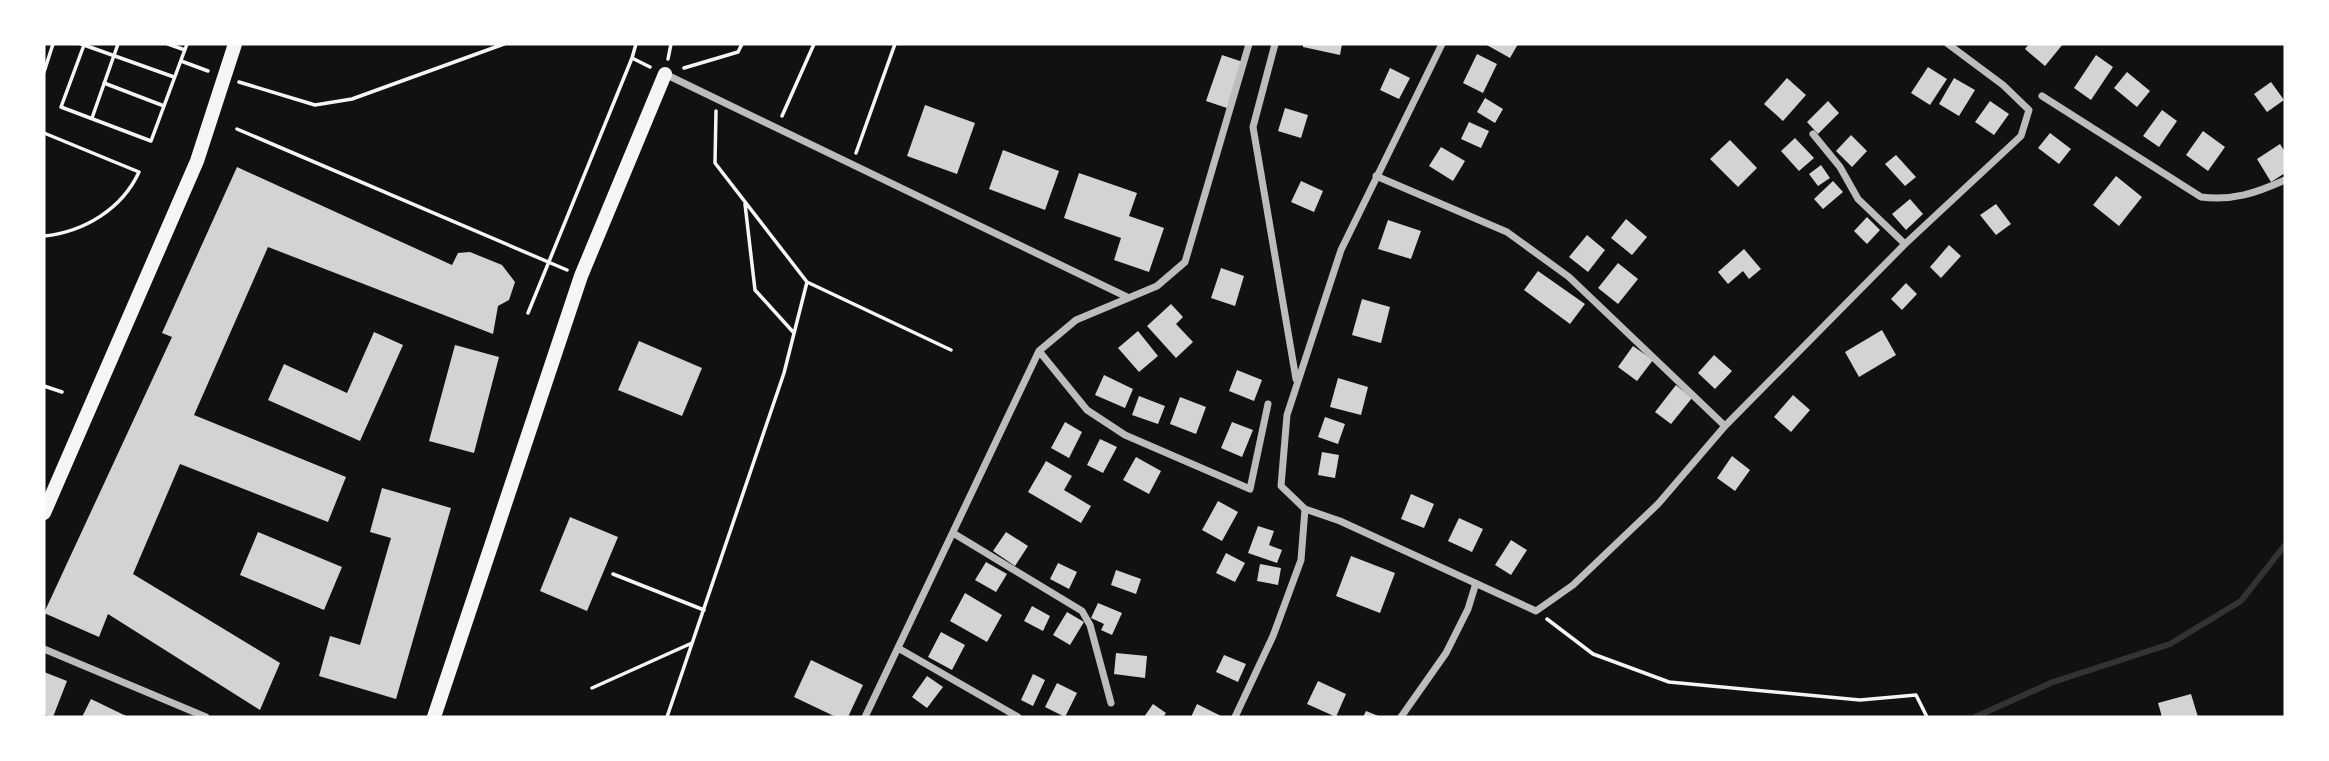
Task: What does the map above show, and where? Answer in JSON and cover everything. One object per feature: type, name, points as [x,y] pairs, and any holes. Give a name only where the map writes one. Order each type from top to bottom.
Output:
[{"type":"main road","points":[[44,513],[197,161],[235,44]]},
{"type":"main road","points":[[434,717],[581,276],[665,74]]},
{"type":"street","points":[[865,717],[1040,351],[1076,320],[1157,286],[1185,262],[1249,44]]},
{"type":"street","points":[[1275,44],[1253,127],[1297,384]]},
{"type":"street","points":[[1442,44],[1341,250],[1287,415],[1281,486],[1305,509],[1340,521],[1536,611],[1573,584],[1658,504],[1725,426],[1905,244],[2021,136],[2029,110],[2003,85],[1948,44]]},
{"type":"street","points":[[665,74],[853,162],[1127,297]]},
{"type":"street","points":[[2042,96],[2201,197],[2225,200],[2243,197],[2285,180]]},
{"type":"street","points":[[1813,134],[1840,167],[1858,199],[1905,244]]},
{"type":"street","points":[[1376,176],[1507,232],[1569,277],[1725,426]]},
{"type":"street","points":[[1040,351],[1087,410],[1125,435],[1250,489],[1268,404]]},
{"type":"street","points":[[1235,717],[1273,636],[1301,560],[1305,509]]},
{"type":"street","points":[[953,533],[1082,611],[1090,625],[1111,703]]},
{"type":"street","points":[[1401,717],[1446,653],[1468,609],[1476,583]]},
{"type":"street","points":[[898,648],[1018,717]]},
{"type":"street","points":[[44,649],[206,717]]},
{"type":"path","points":[[44,72],[53,44]]},
{"type":"path","points":[[91,118],[118,44]]},
{"type":"path","points":[[168,44],[185,50]]},
{"type":"path","points":[[175,78],[83,45],[61,107],[151,141],[175,78],[187,44]]},
{"type":"path","points":[[181,61],[265,92],[315,105],[352,99],[504,44]]},
{"type":"path","points":[[528,313],[636,44]]},
{"type":"path","points":[[632,58],[665,74],[738,52],[742,44]]},
{"type":"path","points":[[776,127],[814,44]]},
{"type":"path","points":[[853,162],[895,44]]},
{"type":"path","points":[[104,83],[164,106]]},
{"type":"path","points":[[716,99],[715,163],[807,282],[951,350]]},
{"type":"path","points":[[237,129],[581,276]]},
{"type":"path","points":[[44,133],[139,172],[123,198],[104,214],[62,234],[44,236]]},
{"type":"path","points":[[745,201],[755,290],[794,333]]},
{"type":"path","points":[[667,717],[784,373],[807,282]]},
{"type":"path","points":[[44,386],[62,392]]},
{"type":"path","points":[[613,574],[704,610]]},
{"type":"path","points":[[1536,611],[1593,654],[1670,682],[1860,700],[1916,695],[1927,717]]},
{"type":"path","points":[[592,688],[692,643]]},
{"type":"building","points":[[1303,44],[1342,44],[1340,55],[1303,47]]},
{"type":"building","points":[[1485,44],[1518,44],[1510,58]]},
{"type":"building","points":[[2029,44],[2063,44],[2045,66],[2025,49]]},
{"type":"building","points":[[1477,54],[1497,64],[1483,93],[1463,83]]},
{"type":"building","points":[[1222,55],[1243,62],[1227,108],[1206,101]]},
{"type":"building","points":[[2096,55],[2113,67],[2091,100],[2074,88]]},
{"type":"building","points":[[1928,67],[1947,79],[1930,105],[1911,93]]},
{"type":"building","points":[[1390,68],[1410,78],[1399,99],[1380,90]]},
{"type":"building","points":[[2127,72],[2150,91],[2137,107],[2114,88]]},
{"type":"building","points":[[1787,78],[1806,95],[1783,121],[1764,104]]},
{"type":"building","points":[[1954,78],[1975,90],[1959,116],[1939,104]]},
{"type":"building","points":[[2271,82],[2284,100],[2267,112],[2254,94]]},
{"type":"building","points":[[1485,98],[1503,109],[1495,123],[1477,112]]},
{"type":"building","points":[[1828,101],[1839,113],[1818,134],[1807,122]]},
{"type":"building","points":[[1990,101],[2009,114],[1994,135],[1975,122]]},
{"type":"building","points":[[925,105],[975,123],[957,174],[907,156]]},
{"type":"building","points":[[1285,108],[1308,115],[1301,138],[1278,131]]},
{"type":"building","points":[[2162,110],[2177,121],[2159,147],[2143,136]]},
{"type":"building","points":[[1469,122],[1489,131],[1481,148],[1461,139]]},
{"type":"building","points":[[2203,131],[2225,147],[2208,171],[2186,155]]},
{"type":"building","points":[[2050,133],[2071,149],[2059,164],[2038,148]]},
{"type":"building","points":[[1851,135],[1867,151],[1852,167],[1836,151]]},
{"type":"building","points":[[1795,138],[1814,158],[1799,171],[1781,151]]},
{"type":"building","points":[[1730,140],[1757,168],[1738,187],[1710,159]]},
{"type":"building","points":[[2280,144],[2285,152],[2285,173],[2271,182],[2257,159]]},
{"type":"building","points":[[1441,147],[1465,161],[1453,181],[1429,166]]},
{"type":"building","points":[[1003,150],[1059,171],[1045,210],[989,189]]},
{"type":"building","points":[[1896,155],[1916,177],[1905,186],[1885,164]]},
{"type":"building","points":[[1821,165],[1830,178],[1818,186],[1809,174]]},
{"type":"building","points":[[237,167],[452,265],[458,253],[470,252],[502,265],[515,282],[509,300],[498,306],[493,334],[268,247],[194,415],[346,477],[328,522],[180,464],[133,574],[280,663],[260,710],[108,614],[99,637],[44,613],[172,337],[162,333]]},
{"type":"building","points":[[1079,173],[1137,193],[1129,216],[1164,228],[1149,272],[1114,260],[1121,238],[1064,218]]},
{"type":"building","points":[[2116,176],[2142,197],[2119,226],[2093,205]]},
{"type":"building","points":[[1301,181],[1323,191],[1314,212],[1291,202]]},
{"type":"building","points":[[1833,181],[1843,192],[1823,209],[1814,199]]},
{"type":"building","points":[[1910,199],[1923,214],[1906,230],[1892,214]]},
{"type":"building","points":[[1996,204],[2011,224],[1996,235],[1980,215]]},
{"type":"building","points":[[1867,217],[1880,230],[1867,244],[1854,231]]},
{"type":"building","points":[[1626,219],[1647,237],[1632,255],[1611,238]]},
{"type":"building","points":[[1388,220],[1421,231],[1411,259],[1378,249]]},
{"type":"building","points":[[1587,235],[1605,250],[1588,272],[1569,257]]},
{"type":"building","points":[[1949,245],[1961,256],[1941,278],[1930,267]]},
{"type":"building","points":[[1744,249],[1761,269],[1749,279],[1743,271],[1728,284],[1718,272]]},
{"type":"building","points":[[1618,263],[1638,279],[1618,304],[1598,288]]},
{"type":"building","points":[[1221,268],[1244,276],[1235,306],[1211,298]]},
{"type":"building","points":[[1538,271],[1585,304],[1570,324],[1524,290]]},
{"type":"building","points":[[1906,283],[1917,294],[1902,310],[1891,299]]},
{"type":"building","points":[[1362,299],[1390,307],[1381,343],[1352,335]]},
{"type":"building","points":[[1171,304],[1183,317],[1176,324],[1193,342],[1176,358],[1147,326]]},
{"type":"building","points":[[1882,330],[1896,355],[1859,377],[1845,352]]},
{"type":"building","points":[[1138,331],[1158,356],[1139,372],[1118,348]]},
{"type":"building","points":[[374,332],[403,345],[360,441],[268,400],[284,364],[347,393]]},
{"type":"building","points":[[639,341],[702,368],[682,416],[618,390]]},
{"type":"building","points":[[455,345],[499,357],[474,453],[429,441]]},
{"type":"building","points":[[1633,346],[1653,360],[1637,381],[1618,367]]},
{"type":"building","points":[[1714,355],[1732,371],[1715,389],[1698,373]]},
{"type":"building","points":[[1237,370],[1262,380],[1254,401],[1229,391]]},
{"type":"building","points":[[1104,375],[1133,389],[1125,408],[1095,395]]},
{"type":"building","points":[[1338,378],[1368,387],[1361,415],[1330,407]]},
{"type":"building","points":[[1676,385],[1692,398],[1671,424],[1655,412]]},
{"type":"building","points":[[1793,395],[1810,410],[1791,432],[1774,417]]},
{"type":"building","points":[[1139,396],[1165,406],[1158,424],[1132,415]]},
{"type":"building","points":[[1180,397],[1206,407],[1196,434],[1170,424]]},
{"type":"building","points":[[1325,417],[1345,424],[1338,444],[1318,437]]},
{"type":"building","points":[[1065,422],[1082,432],[1069,458],[1051,448]]},
{"type":"building","points":[[1232,422],[1253,430],[1242,457],[1221,448]]},
{"type":"building","points":[[1100,439],[1117,447],[1103,473],[1087,465]]},
{"type":"building","points":[[1322,452],[1339,455],[1335,478],[1318,475]]},
{"type":"building","points":[[1732,456],[1750,470],[1735,491],[1717,478]]},
{"type":"building","points":[[1136,457],[1161,471],[1149,494],[1123,480]]},
{"type":"building","points":[[1046,461],[1072,476],[1064,490],[1091,506],[1081,523],[1028,492]]},
{"type":"building","points":[[382,488],[451,508],[396,699],[319,676],[330,636],[360,645],[391,538],[370,532]]},
{"type":"building","points":[[1411,494],[1434,504],[1424,528],[1401,519]]},
{"type":"building","points":[[1218,501],[1238,512],[1222,541],[1202,530]]},
{"type":"building","points":[[570,517],[618,537],[587,611],[540,591]]},
{"type":"building","points":[[1459,518],[1483,529],[1472,552],[1448,541]]},
{"type":"building","points":[[1258,526],[1274,531],[1269,545],[1282,550],[1277,563],[1248,553]]},
{"type":"building","points":[[258,532],[342,567],[324,610],[240,575]]},
{"type":"building","points":[[1006,532],[1028,546],[1015,566],[993,551]]},
{"type":"building","points":[[1511,540],[1527,550],[1511,575],[1495,565]]},
{"type":"building","points":[[1226,553],[1245,563],[1235,582],[1216,573]]},
{"type":"building","points":[[1351,556],[1395,573],[1380,613],[1336,596]]},
{"type":"building","points":[[986,562],[1007,574],[996,592],[975,580]]},
{"type":"building","points":[[1058,563],[1077,572],[1069,589],[1050,579]]},
{"type":"building","points":[[1260,564],[1281,568],[1278,585],[1257,581]]},
{"type":"building","points":[[1116,570],[1141,579],[1136,594],[1111,585]]},
{"type":"building","points":[[965,593],[1002,615],[987,642],[950,621]]},
{"type":"building","points":[[1098,603],[1122,613],[1112,635],[1101,630],[1104,624],[1091,618]]},
{"type":"building","points":[[1032,606],[1050,616],[1043,631],[1024,621]]},
{"type":"building","points":[[1067,612],[1084,622],[1070,645],[1053,635]]},
{"type":"building","points":[[941,632],[965,645],[952,670],[928,657]]},
{"type":"building","points":[[1116,653],[1147,656],[1145,678],[1114,674]]},
{"type":"building","points":[[1224,655],[1246,664],[1238,682],[1216,672]]},
{"type":"building","points":[[811,660],[863,685],[848,717],[836,717],[794,697]]},
{"type":"building","points":[[44,672],[67,681],[53,717],[44,715]]},
{"type":"building","points":[[1033,674],[1045,680],[1033,706],[1021,700]]},
{"type":"building","points":[[927,676],[943,687],[927,708],[912,697]]},
{"type":"building","points":[[1318,681],[1346,694],[1336,717],[1307,704]]},
{"type":"building","points":[[1057,683],[1077,693],[1065,717],[1045,707]]},
{"type":"building","points":[[2191,694],[2198,717],[2162,717],[2158,703]]},
{"type":"building","points":[[91,699],[122,714],[129,717],[82,717]]},
{"type":"building","points":[[1153,704],[1166,713],[1163,717],[1144,717]]},
{"type":"building","points":[[1197,704],[1223,717],[1191,717]]},
{"type":"building","points":[[1366,711],[1381,717],[1363,717]]},
{"type":"waterway","points":[[1975,717],[2053,682],[2170,644],[2241,601],[2285,545]]}]
